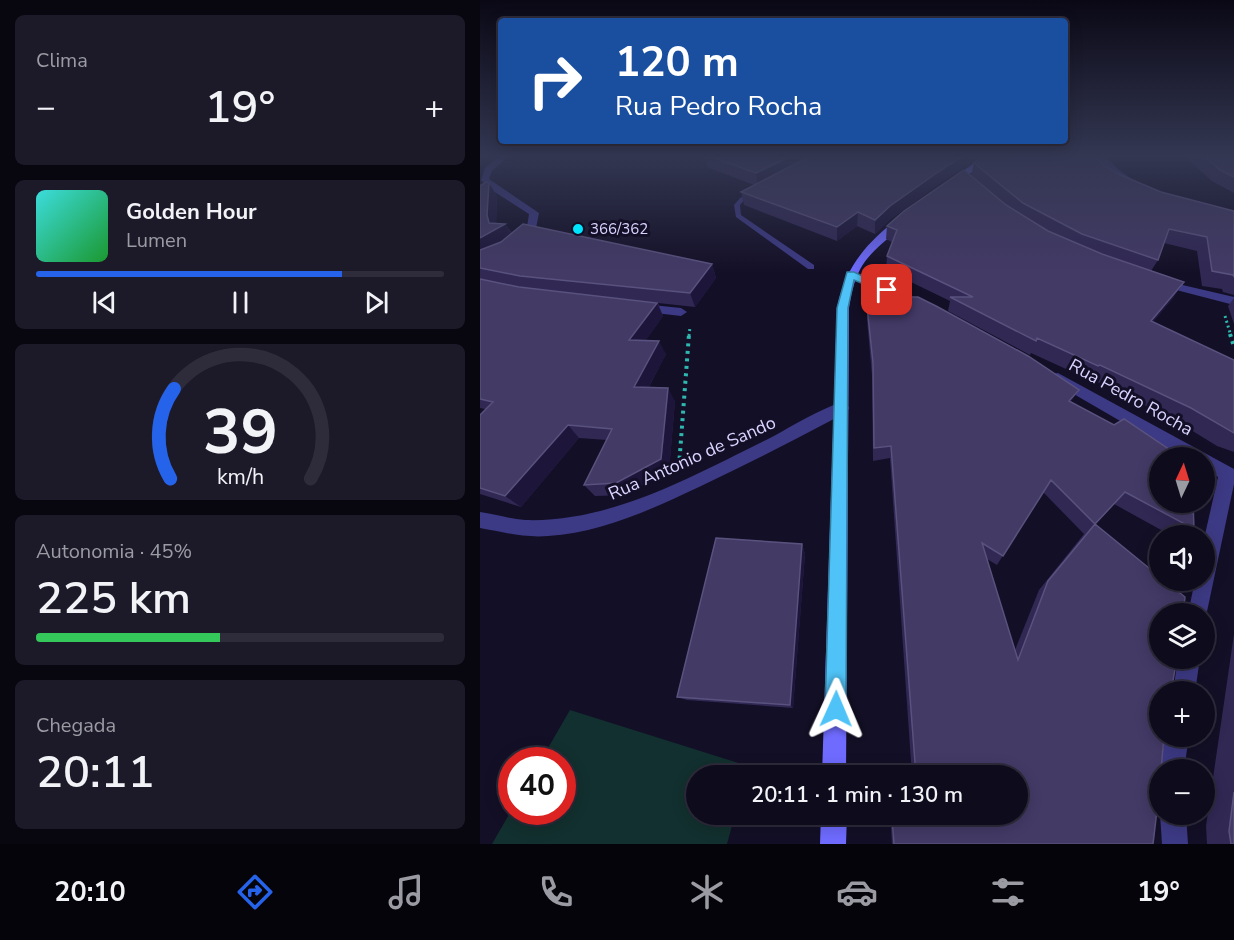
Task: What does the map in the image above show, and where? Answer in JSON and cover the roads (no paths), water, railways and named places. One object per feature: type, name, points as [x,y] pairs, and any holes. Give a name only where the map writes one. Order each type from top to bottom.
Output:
[{"type":"street","points":[[507,194],[522,202],[534,213],[535,221],[532,228],[507,249]]},
{"type":"street","points":[[834,765],[843,308],[850,274],[877,240],[912,212]]},
{"type":"street","points":[[850,274],[939,314]]},
{"type":"street","points":[[1154,281],[1234,301]]},
{"type":"street","points":[[625,306],[681,312]]},
{"type":"street","name":"Rua Pedro Rocha","points":[[1047,372],[1180,447]]},
{"type":"street","name":"Rua Antonio de Sando","points":[[480,520],[524,528],[569,526],[605,519],[679,489],[764,449],[842,408]]},
{"type":"street","points":[[1201,603],[1231,475],[1215,467]]},
{"type":"street","points":[[833,844],[834,825]]},
{"type":"street","points":[[1174,825],[1175,844]]},
{"type":"lane","points":[[751,194],[742,199],[737,205],[738,216],[811,267]]},
{"type":"place","name":"366/362","points":[[578,229]]}]
